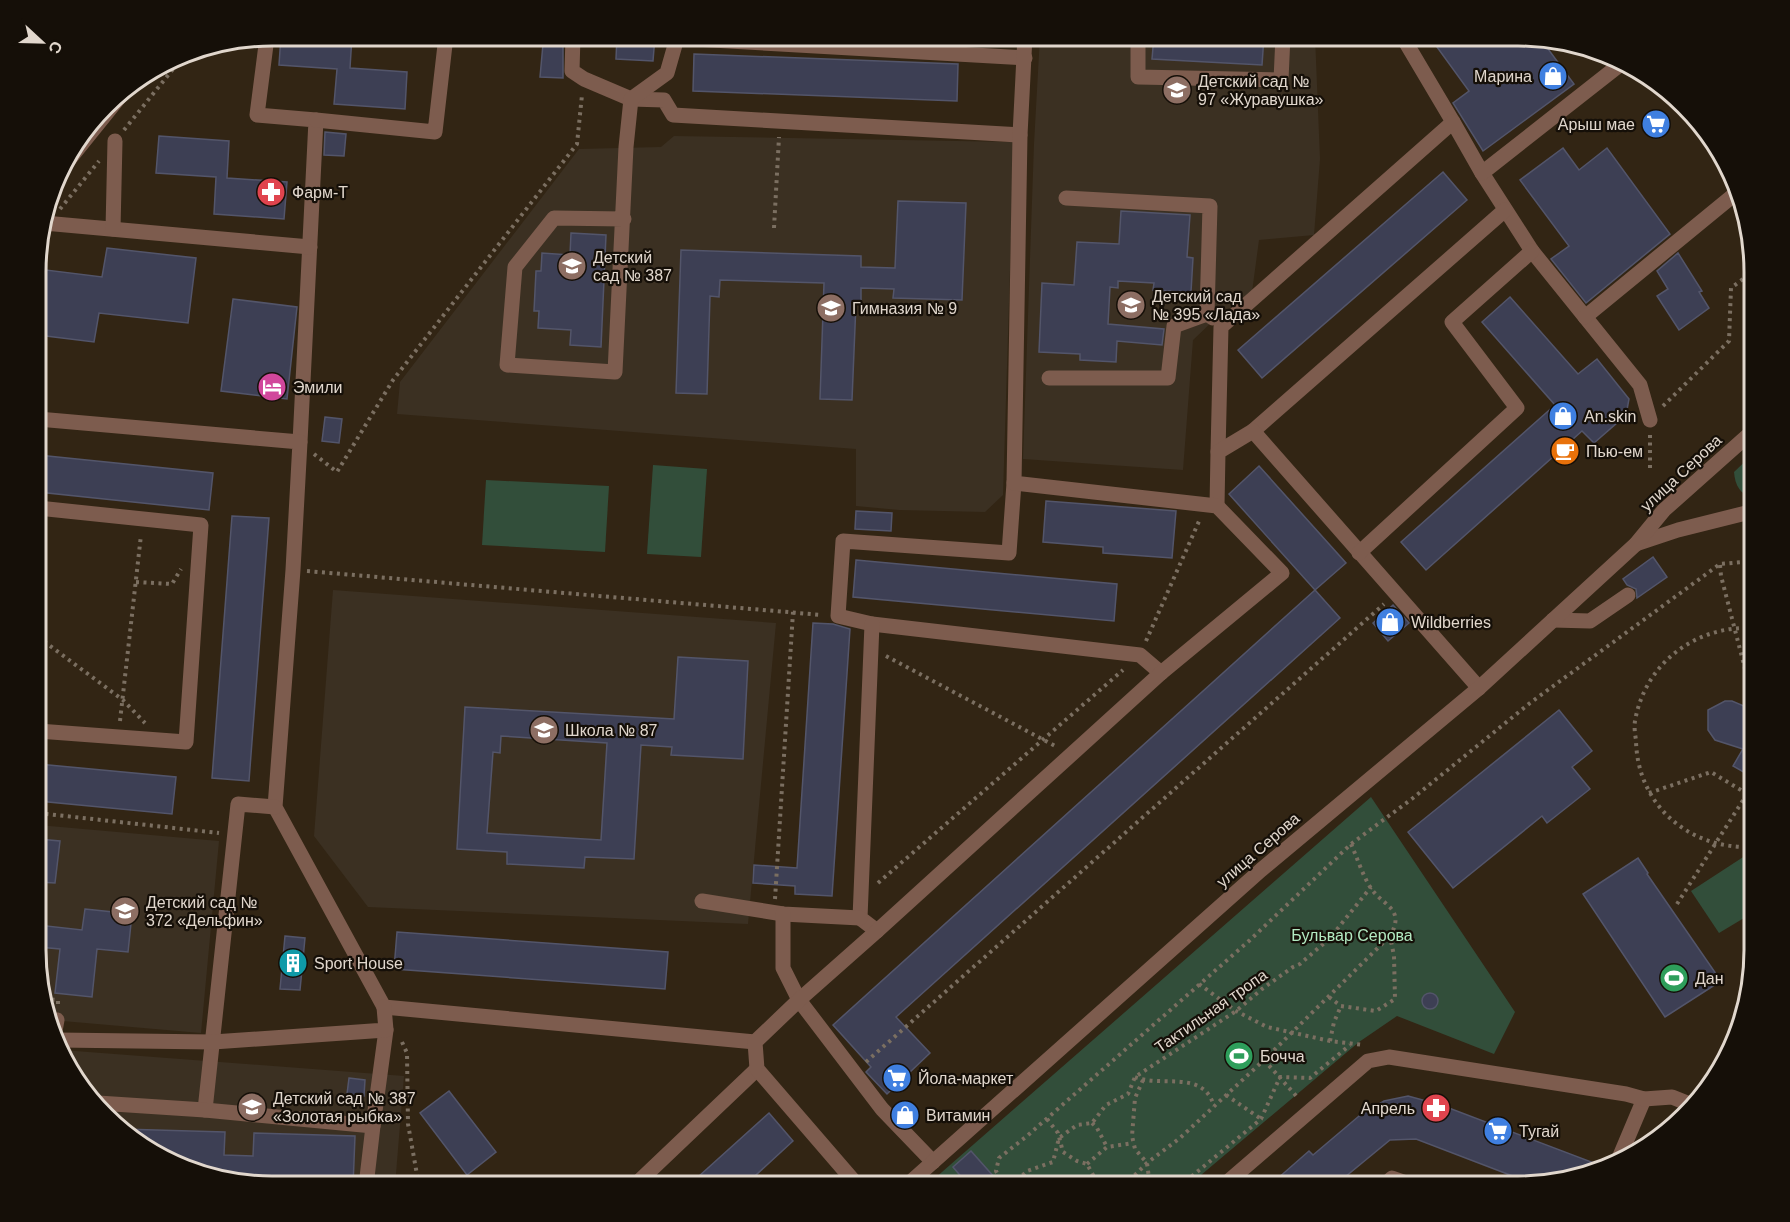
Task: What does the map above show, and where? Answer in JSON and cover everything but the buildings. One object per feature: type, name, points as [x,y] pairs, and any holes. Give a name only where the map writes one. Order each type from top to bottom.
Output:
[{"type":"street","points":[[266,46],[257,115],[435,132],[445,46]]},
{"type":"street","points":[[573,46],[572,71],[584,79],[631,99],[664,100],[673,115],[1020,135]]},
{"type":"street","points":[[624,219],[554,218],[521,259],[515,267],[507,365],[615,372],[624,219],[626,147],[631,99],[667,73],[674,46]]},
{"type":"street","points":[[826,46],[1025,58]]},
{"type":"street","points":[[1025,46],[1020,135],[1014,483],[1009,553],[843,541],[838,616],[872,624],[1140,655],[1161,673]]},
{"type":"street","points":[[1138,46],[1138,76],[1281,80],[1282,46]]},
{"type":"street","points":[[1408,46],[1482,173],[1532,251],[1640,385],[1650,420]]},
{"type":"street","points":[[1482,173],[1615,69]]},
{"type":"street","points":[[316,120],[293,570],[274,807],[384,1007],[392,1032],[373,1126],[367,1176]]},
{"type":"street","points":[[1221,327],[1453,122]]},
{"type":"street","points":[[113,229],[115,141]]},
{"type":"street","points":[[1585,317],[1731,197]]},
{"type":"street","points":[[1066,198],[1210,206],[1207,315]]},
{"type":"street","points":[[1218,452],[1253,431],[1505,210]]},
{"type":"street","points":[[52,224],[310,247]]},
{"type":"street","points":[[1359,553],[1517,408],[1452,322],[1532,251]]},
{"type":"street","points":[[1049,378],[1168,378],[1174,326],[1207,315],[1215,319],[1221,327],[1218,452],[1212,506]]},
{"type":"street","points":[[46,420],[300,442]]},
{"type":"street","points":[[1253,431],[1479,688]]},
{"type":"street","name":"улица Серова","points":[[917,1176],[1261,870],[1479,688],[1636,544],[1664,510],[1744,439]]},
{"type":"street","points":[[384,1007],[755,1042],[1161,673],[1282,573],[1212,506],[1014,483]]},
{"type":"street","points":[[46,509],[201,525],[186,742],[46,732]]},
{"type":"street","name":"улица Серова","points":[[1636,544],[1678,530],[1744,514]]},
{"type":"street","points":[[1553,620],[1590,621],[1628,596]]},
{"type":"street","points":[[860,918],[872,624]]},
{"type":"street","points":[[205,1110],[238,804],[274,807]]},
{"type":"street","points":[[702,901],[778,913],[860,918],[877,931]]},
{"type":"street","points":[[778,913],[783,968],[799,1000],[882,1109],[933,1162]]},
{"type":"street","points":[[66,1040],[213,1042],[392,1032]]},
{"type":"street","points":[[755,1042],[758,1069],[849,1176]]},
{"type":"street","points":[[1234,1176],[1368,1060],[1626,1094],[1644,1099],[1672,1096],[1684,1102]]},
{"type":"street","points":[[645,1176],[758,1069]]},
{"type":"street","points":[[1623,1149],[1644,1099]]},
{"type":"street","points":[[108,1104],[205,1110],[373,1126]]},
{"type":"path","points":[[300,442],[337,472],[393,380],[577,144],[584,79]]},
{"type":"path","points":[[774,228],[780,122]]},
{"type":"path","points":[[1650,472],[1650,420],[1729,341],[1731,288],[1744,278]]},
{"type":"path","points":[[861,898],[1140,655],[1212,506]]},
{"type":"path","points":[[118,737],[143,519]]},
{"type":"path","points":[[999,1176],[996,1171],[999,1158],[1047,1119],[1250,940],[1351,844],[1413,798],[1530,703],[1720,564],[1744,562]]},
{"type":"path","points":[[136,582],[172,584],[183,564]]},
{"type":"path","points":[[1720,564],[1744,665]]},
{"type":"path","points":[[293,570],[838,616]]},
{"type":"path","points":[[854,1072],[1382,606]]},
{"type":"path","points":[[778,913],[793,612]]},
{"type":"path","points":[[1744,628],[1734,627],[1698,636],[1668,657],[1646,687],[1635,722],[1636,759],[1649,793],[1667,816],[1690,834],[1716,844],[1744,847]]},
{"type":"path","points":[[46,643],[123,700],[163,740]]},
{"type":"path","points":[[871,648],[1071,755]]},
{"type":"path","points":[[1649,793],[1711,772],[1744,792]]},
{"type":"path","points":[[1677,904],[1744,800]]},
{"type":"path","points":[[46,814],[235,835]]},
{"type":"path","points":[[1134,1176],[1147,1162],[1180,1138],[1264,1060],[1390,936],[1396,926],[1395,914],[1391,906],[1371,887],[1351,844]]},
{"type":"path","name":"Тактильная тропа","points":[[1059,1138],[1077,1125],[1092,1123],[1106,1105],[1128,1094],[1135,1077],[1236,1011],[1262,989],[1300,964],[1330,938],[1371,887]]},
{"type":"path","points":[[1329,996],[1341,1006],[1376,1011],[1395,999],[1394,956],[1390,936]]},
{"type":"path","points":[[1198,984],[1236,1011],[1267,1027],[1330,1041],[1371,1045]]},
{"type":"path","points":[[1330,1041],[1334,1022],[1341,1006]]},
{"type":"path","points":[[392,1032],[407,1053],[408,1124],[417,1176]]},
{"type":"path","points":[[1280,1077],[1310,1078],[1350,1044]]},
{"type":"path","points":[[1264,1060],[1309,1110]]},
{"type":"path","points":[[1135,1077],[1154,1082],[1185,1081],[1202,1089],[1214,1106]]},
{"type":"path","points":[[1192,1176],[1261,1119],[1280,1077]]},
{"type":"path","points":[[1143,1080],[1135,1098],[1132,1131],[1133,1143],[1140,1156],[1147,1162],[1149,1176]]},
{"type":"path","points":[[1226,1095],[1261,1119]]},
{"type":"path","points":[[1047,1119],[1058,1133],[1065,1154],[1088,1164],[1094,1176]]},
{"type":"path","points":[[1092,1123],[1107,1147]]},
{"type":"path","points":[[1022,1176],[1027,1171],[1053,1162],[1059,1138]]},
{"type":"path","points":[[1088,1164],[1107,1147],[1133,1143]]},
{"type":"shaded area","name":"Детский сад № 395 «Лада»","points":[[1039,46],[1315,46],[1320,159],[1314,235],[1259,240],[1252,292],[1215,319],[1193,340],[1183,470],[1023,459]]},
{"type":"shaded area","name":"Гимназия № 9","points":[[674,136],[1014,142],[1003,495],[985,512],[899,510],[856,506],[856,449],[397,414],[400,382],[579,149],[661,147]]},
{"type":"shaded area","name":"Школа № 87","points":[[333,590],[776,623],[748,924],[368,907],[314,836]]},
{"type":"shaded area","name":"Детский сад № 372 «Дельфин»","points":[[46,826],[219,841],[201,1033],[58,1021],[48,979],[46,950]]},
{"type":"shaded area","name":"Детский сад № 387 «Золотая рыбка»","points":[[70,1051],[404,1076],[396,1176],[243,1174],[200,1164],[159,1145],[135,1129],[93,1087]]},
{"type":"green space","points":[[1744,462],[1744,493],[1739,489],[1734,472]]},
{"type":"green space","points":[[653,465],[707,469],[701,557],[647,554]]},
{"type":"green space","points":[[486,480],[609,486],[605,552],[482,545]]},
{"type":"green space","name":"Бульвар Серова","points":[[1371,797],[1515,1012],[1494,1054],[1397,1016],[1359,1042],[1200,1176],[937,1176]]},
{"type":"green space","points":[[1744,857],[1744,918],[1719,933],[1691,891]]},
{"type":"place","name":"Марина","points":[[1553,76]]},
{"type":"place","name":"Детский сад № 97 «Журавушка»","points":[[1177,90]]},
{"type":"place","name":"Арыш мае","points":[[1656,124]]},
{"type":"place","name":"Фарм-Т","points":[[271,192]]},
{"type":"place","name":"Детский сад № 387","points":[[572,266]]},
{"type":"place","name":"Детский сад № 395 «Лада»","points":[[1131,305]]},
{"type":"place","name":"Гимназия № 9","points":[[831,308]]},
{"type":"place","name":"Эмили","points":[[272,387]]},
{"type":"place","name":"An.skin","points":[[1563,416]]},
{"type":"place","name":"Пью-ем","points":[[1565,451]]},
{"type":"place","name":"Wildberries","points":[[1390,622]]},
{"type":"place","name":"Школа № 87","points":[[544,730]]},
{"type":"place","name":"Детский сад № 372 «Дельфин»","points":[[125,911]]},
{"type":"place","name":"Sport House","points":[[293,963]]},
{"type":"place","name":"Дан","points":[[1674,978]]},
{"type":"place","name":"Бочча","points":[[1239,1056]]},
{"type":"place","name":"Йола-маркет","points":[[897,1078]]},
{"type":"place","name":"Детский сад № 387 «Золотая рыбка»","points":[[252,1107]]},
{"type":"place","name":"Апрель","points":[[1436,1108]]},
{"type":"place","name":"Витамин","points":[[905,1115]]},
{"type":"place","name":"Тугай","points":[[1498,1131]]}]
